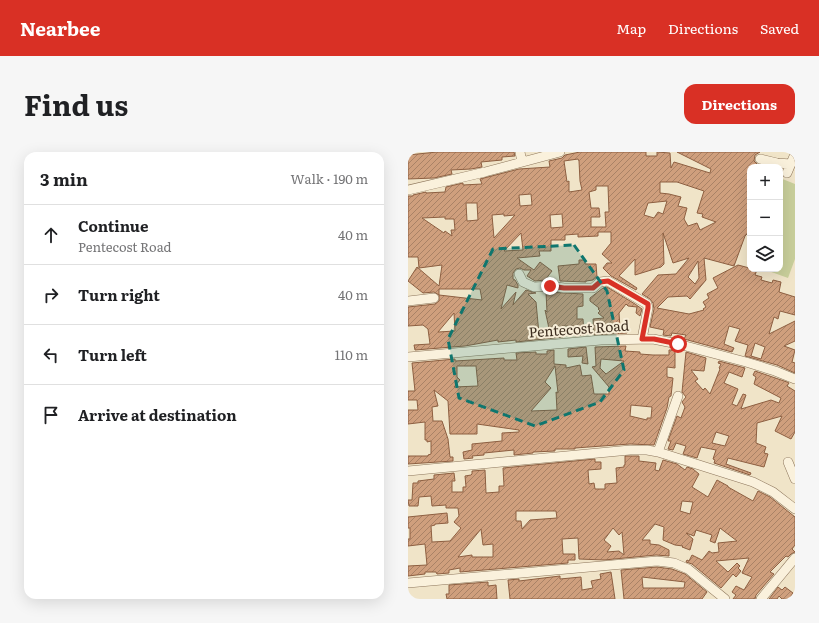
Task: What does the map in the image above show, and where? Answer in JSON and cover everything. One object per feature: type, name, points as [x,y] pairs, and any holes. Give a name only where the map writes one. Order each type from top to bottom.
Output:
[{"type":"street","points":[[520,152],[522,162]]},
{"type":"street","points":[[408,190],[485,172],[560,152]]},
{"type":"street","points":[[787,173],[795,154]]},
{"type":"street","points":[[760,159],[777,163],[791,164]]},
{"type":"street","points":[[519,274],[523,282],[534,287],[550,286],[564,288],[593,288],[600,282],[608,281],[648,304],[642,339]]},
{"type":"street","points":[[408,301],[434,298]]},
{"type":"street","name":"Pentecost Road","points":[[408,357],[593,341],[654,339],[678,344],[775,371],[795,379]]},
{"type":"street","points":[[658,452],[678,396]]},
{"type":"street","points":[[408,472],[630,450],[647,450],[658,452],[753,482],[773,492],[795,509]]},
{"type":"street","points":[[788,462],[795,479]]},
{"type":"street","points":[[761,599],[795,558]]},
{"type":"street","points":[[408,583],[657,561],[674,563],[688,569],[725,599]]},
{"type":"highlighted area","points":[[574,245],[607,291],[624,370],[600,402],[535,426],[459,398],[448,339],[493,249]]},
{"type":"green space","points":[[783,179],[795,184],[795,259],[788,278],[771,272],[783,272]]},
{"type":"building","points":[[437,152],[514,152],[515,156],[502,157],[502,160],[481,162],[482,167],[451,170],[452,174],[434,178],[408,179],[408,155]]},
{"type":"building","points":[[580,152],[646,152],[646,156],[657,156],[657,152],[670,153],[671,168],[674,162],[710,173],[711,169],[677,152],[760,152],[755,155],[754,161],[757,164],[747,164],[747,234],[734,266],[704,258],[706,280],[690,299],[687,296],[668,297],[657,308],[689,314],[704,310],[703,309],[706,307],[703,302],[709,298],[707,294],[718,288],[713,278],[738,265],[747,267],[747,272],[756,272],[755,275],[762,277],[761,280],[772,283],[773,280],[781,282],[779,292],[795,297],[795,315],[780,311],[778,319],[774,317],[769,334],[795,321],[795,341],[784,346],[795,350],[792,362],[795,363],[795,373],[777,365],[745,356],[748,345],[735,341],[740,329],[729,326],[724,344],[734,348],[732,352],[684,339],[686,335],[672,333],[671,336],[663,335],[664,330],[650,327],[654,309],[653,303],[642,294],[658,275],[676,274],[689,258],[673,263],[663,233],[664,264],[661,267],[635,275],[635,259],[619,276],[637,288],[636,290],[611,276],[603,268],[607,263],[612,263],[602,254],[611,243],[611,232],[598,232],[598,236],[578,237],[578,234],[565,235],[565,240],[551,240],[551,251],[539,251],[540,256],[517,258],[534,270],[540,262],[552,271],[545,280],[535,281],[527,276],[531,270],[524,270],[520,268],[516,269],[513,273],[513,279],[518,285],[518,288],[507,285],[501,309],[516,292],[513,305],[526,290],[536,293],[528,294],[536,302],[539,334],[550,333],[545,310],[547,312],[546,292],[583,294],[583,306],[577,307],[577,319],[583,319],[584,335],[575,336],[574,326],[562,326],[563,337],[516,342],[516,340],[498,342],[498,340],[465,346],[415,350],[414,345],[430,344],[428,329],[423,325],[408,326],[408,307],[435,304],[439,301],[439,295],[434,292],[423,293],[408,281],[417,267],[439,286],[442,265],[419,268],[418,257],[408,257],[408,196],[426,192],[445,192],[446,187],[463,183],[463,185],[482,184],[480,179],[519,169],[550,167],[549,161],[562,158],[565,155]],"holes":[[[578,159],[582,190],[569,192],[569,181],[567,182],[564,161]],[[660,182],[677,182],[704,191],[697,213],[703,214],[702,217],[716,222],[700,230],[697,223],[688,226],[684,219],[687,208],[678,206],[681,197],[660,193]],[[596,186],[608,186],[609,212],[605,212],[606,227],[591,227],[591,217],[600,217],[599,208],[591,208],[589,192],[596,190]],[[531,194],[532,205],[520,206],[519,195]],[[667,201],[663,214],[658,212],[654,218],[644,215],[648,203]],[[466,203],[477,203],[478,220],[467,221]],[[562,214],[563,227],[551,228],[550,215]],[[492,215],[515,215],[494,238]],[[445,217],[445,219],[454,219],[455,230],[451,230],[452,236],[445,231],[444,233],[422,218]],[[521,233],[523,250],[504,251]],[[698,261],[699,278],[695,284],[688,277]],[[439,289],[480,289],[482,300],[439,295]],[[454,313],[455,331],[438,332]],[[755,343],[765,347],[761,359],[751,356]]]},
{"type":"building","points":[[579,260],[585,260],[585,264],[596,264],[597,277],[586,282],[560,281],[558,266],[579,264]]},
{"type":"building","points":[[607,287],[642,309],[640,316],[636,313],[637,307],[628,306],[626,304],[619,313],[620,328],[628,327],[627,333],[594,335],[593,319],[604,318],[598,313],[600,311],[598,309],[599,308],[590,301],[590,298],[603,288]]},
{"type":"building","points":[[626,346],[625,351],[653,355],[669,355],[669,350],[675,350],[675,368],[667,367],[667,377],[673,378],[671,396],[669,397],[667,408],[654,445],[630,444],[575,449],[555,449],[555,451],[514,455],[514,450],[484,453],[484,455],[472,456],[473,458],[464,459],[463,452],[472,450],[472,444],[502,441],[502,433],[519,432],[519,430],[477,424],[477,434],[450,434],[448,401],[434,390],[438,406],[432,407],[433,421],[442,421],[448,439],[450,457],[453,457],[453,461],[408,464],[408,456],[428,456],[431,454],[431,441],[427,442],[427,440],[425,440],[425,422],[408,424],[408,410],[418,410],[417,400],[408,400],[408,391],[415,391],[412,363],[455,359],[455,361],[504,358],[504,360],[517,360],[516,353],[536,352],[536,354],[547,354],[547,351],[554,350],[554,364],[566,365],[566,368],[580,365],[582,376],[591,375],[594,394],[609,394],[609,387],[592,367],[596,366],[595,347]],"holes":[[[601,359],[624,361],[606,374],[600,368]],[[457,366],[476,366],[478,386],[454,387],[460,380],[457,377]],[[555,366],[558,393],[556,392],[557,410],[531,411],[551,388],[545,382]],[[631,405],[652,407],[651,418],[647,418],[647,420],[630,416]]]},
{"type":"building","points":[[586,347],[588,364],[582,363],[583,356],[568,357],[568,349]]},
{"type":"building","points":[[686,352],[706,358],[704,371],[691,370],[698,379],[695,381],[703,390],[705,388],[710,394],[720,369],[721,364],[718,363],[719,361],[745,368],[742,377],[729,372],[724,383],[738,389],[732,404],[737,406],[743,394],[746,395],[741,409],[771,400],[779,403],[781,398],[754,384],[756,377],[753,375],[755,371],[787,382],[789,383],[787,386],[795,391],[795,432],[791,439],[775,431],[782,416],[757,423],[756,443],[766,447],[764,453],[768,454],[764,467],[728,458],[726,464],[751,473],[750,475],[714,463],[715,460],[713,459],[716,450],[701,447],[697,458],[683,454],[686,446],[676,443],[673,450],[668,449],[671,441],[668,441],[677,416],[681,418],[685,407],[682,402],[686,397],[682,392]],"holes":[[[716,432],[729,436],[725,446],[712,443]]]},
{"type":"building","points":[[625,456],[639,456],[639,461],[656,463],[655,470],[659,471],[663,460],[677,464],[685,470],[687,467],[693,469],[699,474],[692,487],[708,497],[717,480],[753,501],[758,491],[770,497],[795,517],[795,545],[792,549],[795,552],[788,557],[786,556],[770,572],[774,574],[756,595],[755,599],[733,599],[736,595],[732,592],[736,586],[744,590],[752,577],[742,573],[749,558],[716,561],[728,572],[737,563],[740,566],[738,568],[741,571],[736,577],[733,574],[721,588],[692,564],[686,562],[687,560],[689,561],[692,555],[702,560],[709,551],[712,553],[719,552],[718,543],[737,541],[720,528],[715,543],[710,541],[712,535],[696,530],[694,536],[686,533],[693,539],[690,550],[682,547],[683,546],[675,545],[663,540],[664,527],[655,524],[642,540],[650,540],[650,544],[659,545],[669,550],[669,556],[656,555],[604,560],[579,559],[578,538],[562,539],[563,554],[575,554],[575,560],[568,560],[568,563],[460,572],[460,568],[449,570],[449,573],[437,574],[436,572],[425,572],[425,574],[408,576],[408,566],[427,565],[425,544],[408,546],[408,539],[410,539],[410,528],[408,528],[408,517],[447,513],[448,523],[435,524],[431,526],[432,542],[450,541],[461,528],[454,522],[459,516],[458,508],[446,508],[446,505],[432,506],[431,496],[419,497],[418,506],[409,506],[408,500],[412,500],[413,483],[434,479],[434,475],[454,473],[455,481],[452,481],[452,492],[463,492],[463,487],[466,487],[465,476],[471,475],[472,471],[485,470],[486,493],[499,492],[499,486],[504,486],[503,468],[595,459],[595,462],[601,462],[601,469],[588,470],[589,484],[594,483],[595,489],[605,489],[605,484],[617,483],[616,468],[624,467]],"holes":[[[682,501],[693,502],[690,514],[680,511]],[[516,511],[556,511],[557,518],[530,520],[522,529],[521,521],[516,521]],[[613,528],[619,535],[622,532],[624,555],[619,551],[607,552],[611,546],[604,540]],[[481,529],[483,545],[493,544],[493,557],[472,557],[472,555],[458,557]]]},
{"type":"building","points":[[657,567],[672,569],[685,574],[707,592],[702,599],[624,599],[621,570]],"holes":[[[642,577],[685,582],[684,588],[643,588]]]},
{"type":"building","points":[[611,572],[615,599],[510,599],[508,580],[519,579],[519,581],[560,576],[560,579],[581,577],[582,590],[593,588],[591,581],[601,579],[600,574]]},
{"type":"building","points":[[488,582],[488,586],[496,585],[497,599],[447,599],[446,594],[449,594],[449,585]]},
{"type":"building","points":[[778,587],[782,590],[785,587],[793,593],[789,599],[782,599],[779,596],[777,599],[769,599]]},
{"type":"route","points":[[550,286],[559,288],[593,288],[600,282],[608,281],[648,304],[642,339],[654,339],[678,344]]}]
